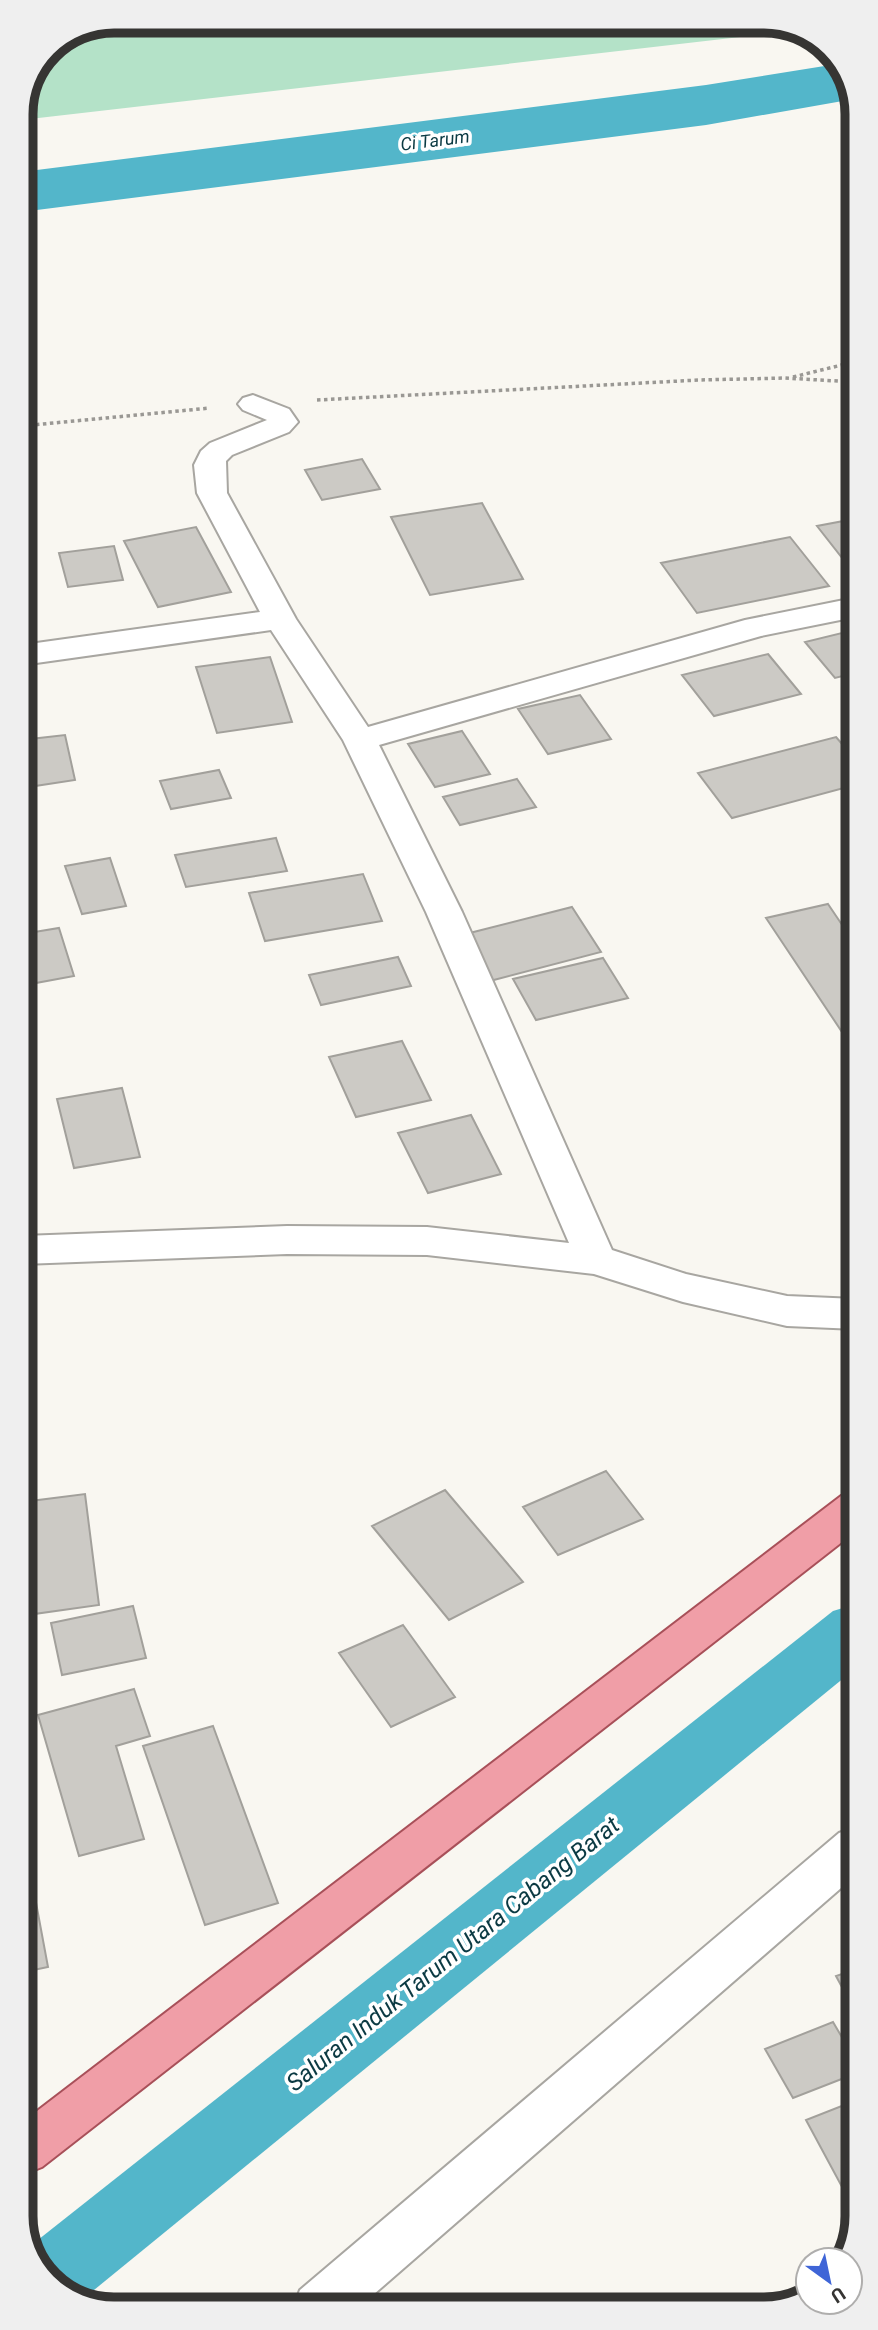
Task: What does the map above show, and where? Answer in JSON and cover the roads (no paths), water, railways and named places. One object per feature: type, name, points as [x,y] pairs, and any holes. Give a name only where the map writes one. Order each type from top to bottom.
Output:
[{"type":"main road","points":[[33,2144],[845,1517]]},
{"type":"street","points":[[253,404],[279,415],[284,422],[221,449],[212,457],[209,466],[212,493],[280,619],[360,740],[444,912],[596,1260]]},
{"type":"street","points":[[360,740],[756,627],[845,609]]},
{"type":"street","points":[[33,653],[280,619]]},
{"type":"street","points":[[33,1250],[287,1240],[427,1241],[596,1260],[683,1288],[787,1311],[845,1314]]},
{"type":"street","points":[[332,2297],[845,1856]]},
{"type":"waterway","name":"Ci Tarum","points":[[33,190],[706,105],[839,83]]},
{"type":"waterway","name":"Saluran Induk Tarum Utara Cabang Barat","points":[[57,2273],[845,1639]]}]
